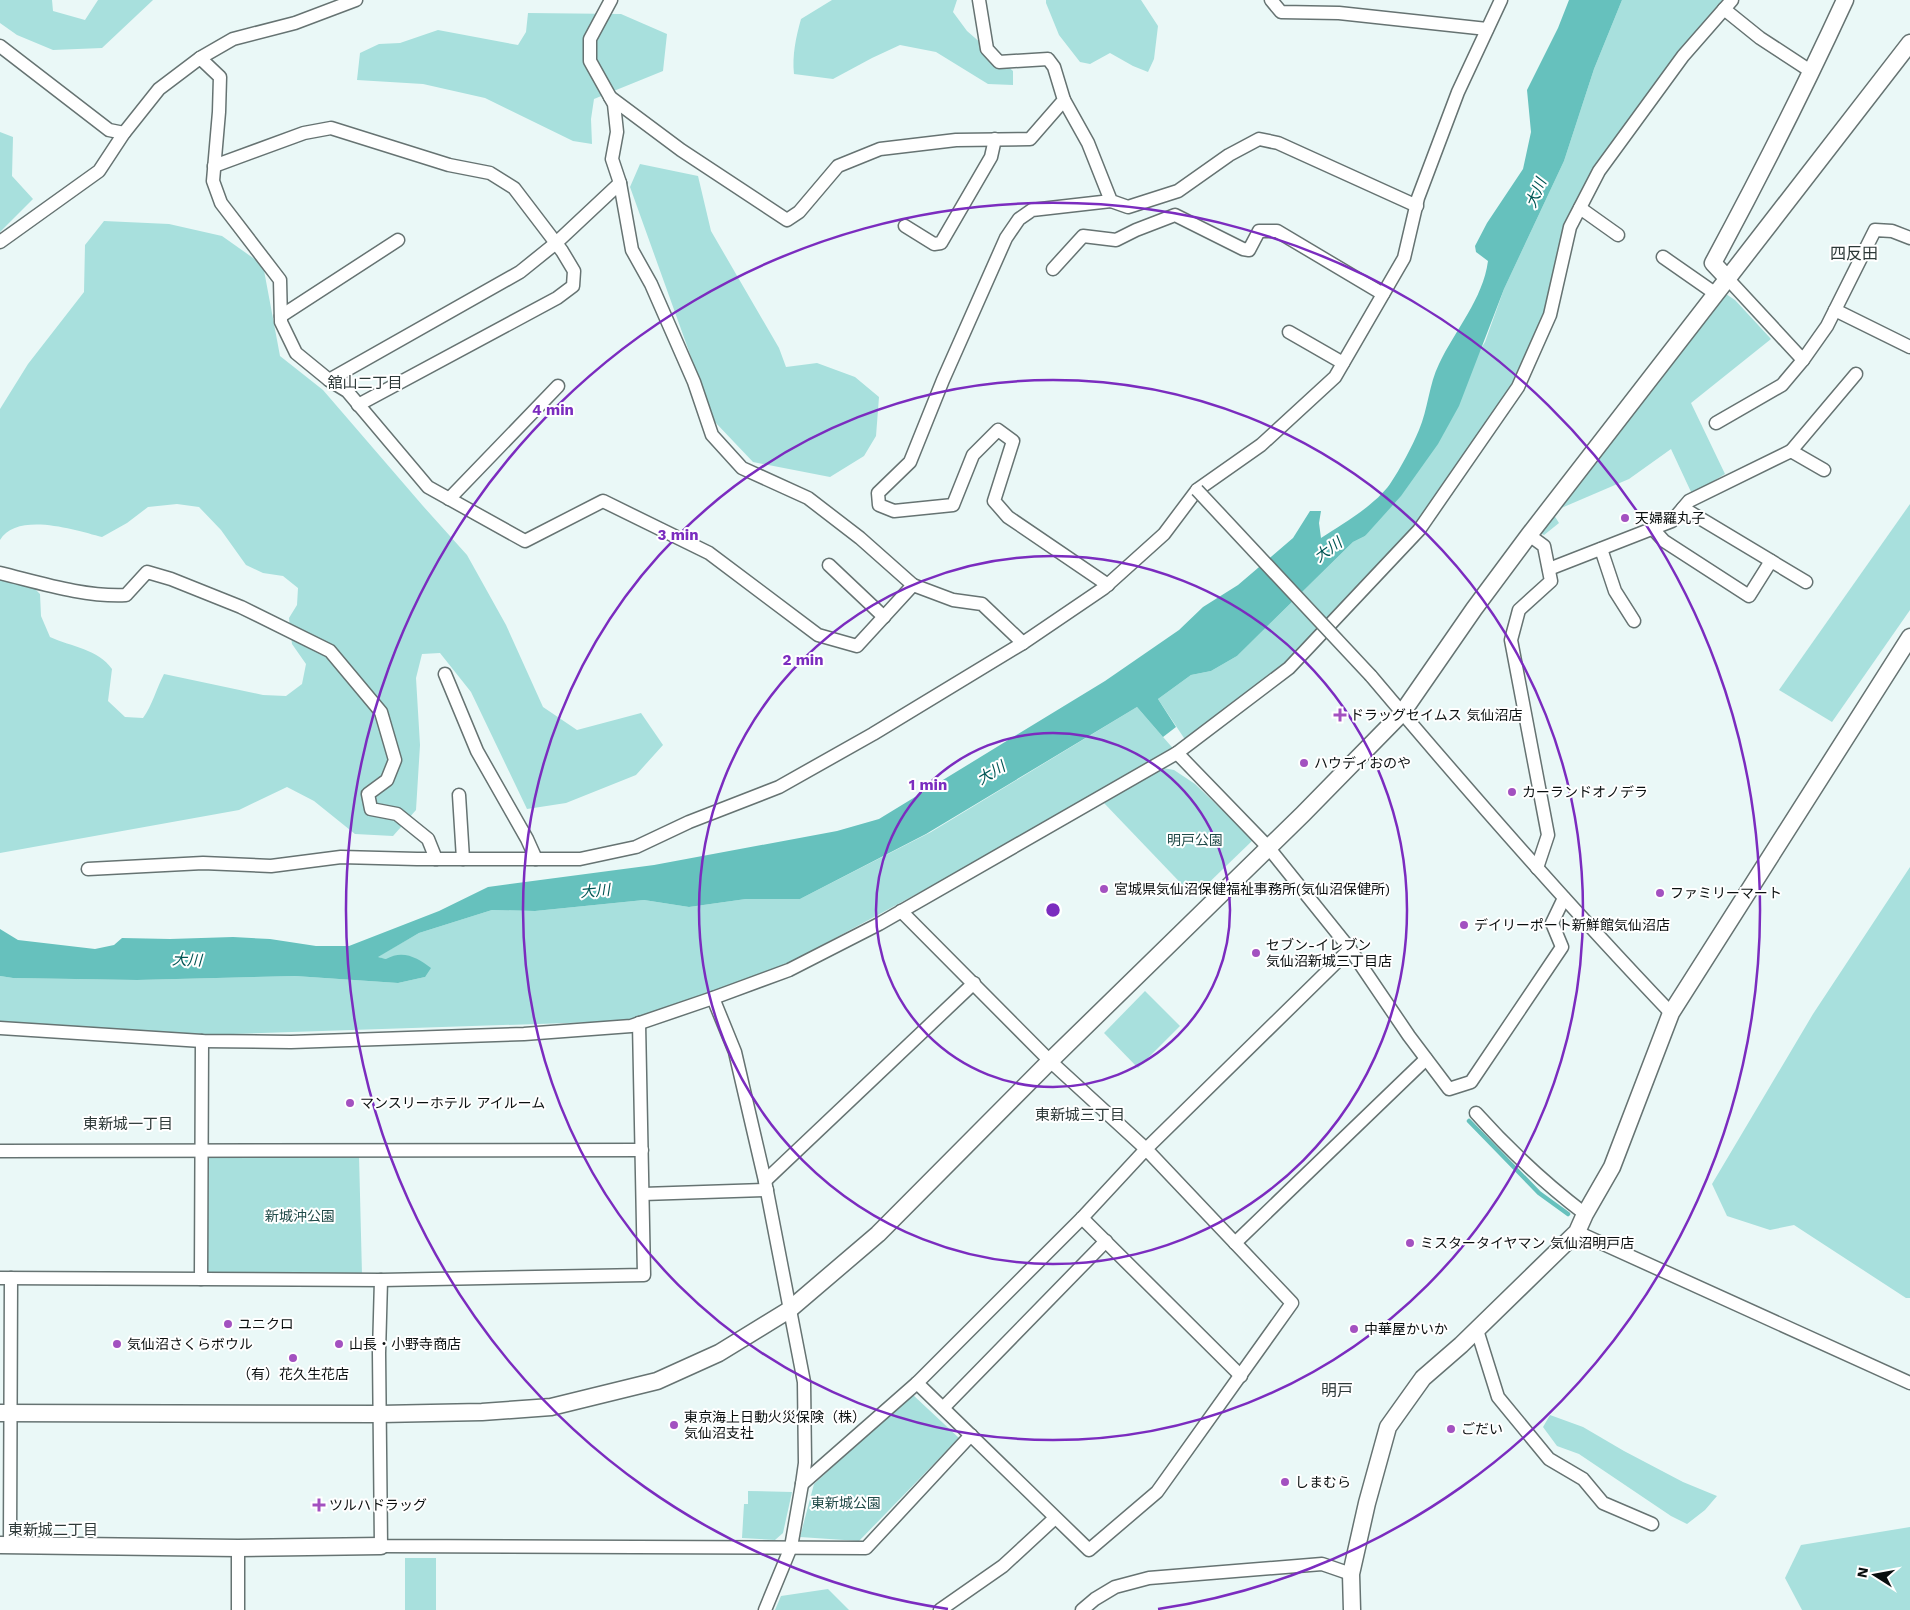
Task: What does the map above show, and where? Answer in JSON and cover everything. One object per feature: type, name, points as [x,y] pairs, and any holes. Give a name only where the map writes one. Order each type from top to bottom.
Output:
[{"type":"street","points":[[0,242],[99,170],[124,133],[159,89],[200,58],[233,39],[295,23],[356,0]]},
{"type":"street","points":[[611,0],[590,39],[590,61],[614,104],[617,132],[612,159],[620,184],[632,250],[651,284],[694,382],[712,434],[742,468],[808,498],[860,538],[913,585],[953,600],[982,604],[1024,643]]},
{"type":"street","points":[[979,0],[987,49],[999,62],[1048,59],[1054,67],[1064,100],[1088,144],[1111,201]]},
{"type":"street","points":[[1271,0],[1281,12],[1339,13],[1487,29]]},
{"type":"street","points":[[88,869],[203,863],[271,866],[341,857],[580,859],[636,847],[689,822],[779,787],[873,734],[1024,643],[1108,585],[1164,534],[1197,490],[1261,445],[1335,378],[1404,258],[1416,206],[1458,92],[1501,0]]},
{"type":"street","points":[[1803,360],[1713,262],[1754,187],[1812,72],[1845,0]]},
{"type":"street","points":[[0,1028],[202,1041],[291,1042],[524,1034],[631,1026],[789,970],[901,911],[1177,753],[1289,668],[1419,530],[1518,387],[1550,315],[1570,227],[1599,171],[1683,56],[1728,5],[1760,38],[1812,72]]},
{"type":"street","points":[[5,1413],[380,1414],[482,1412],[551,1407],[657,1381],[720,1353],[789,1310],[878,1234],[1402,713],[1474,609],[1529,535],[1910,43]]},
{"type":"street","points":[[0,46],[109,130],[124,133]]},
{"type":"street","points":[[200,58],[220,78],[213,181],[221,203],[280,280],[281,322],[296,352],[329,380],[347,391],[428,487],[525,541],[603,501],[708,553],[818,635],[858,646],[913,585]]},
{"type":"street","points":[[610,97],[680,150],[788,220],[799,212],[838,166],[880,149],[956,140],[1030,138],[1064,100]]},
{"type":"street","points":[[214,166],[304,133],[331,128],[449,165],[490,173],[514,188],[556,243],[574,271],[572,286],[557,298],[358,405]]},
{"type":"street","points":[[905,226],[934,244],[941,243],[991,157],[995,139]]},
{"type":"street","points":[[1108,585],[1008,517],[994,501],[1013,440],[998,430],[974,455],[953,505],[894,511],[879,505],[878,493],[910,462],[1006,238],[1018,219],[1032,210],[1111,201],[1128,207],[1178,191],[1228,155],[1259,139],[1278,143],[1416,206]]},
{"type":"street","points":[[329,380],[520,272],[556,243],[620,184]]},
{"type":"street","points":[[1580,208],[1618,235]]},
{"type":"street","points":[[1053,269],[1083,236],[1116,240],[1175,215],[1243,249],[1249,250],[1259,231],[1278,231],[1384,294]]},
{"type":"street","points":[[1716,423],[1782,385],[1803,360],[1827,326],[1875,230],[1892,230],[1910,238]]},
{"type":"street","points":[[281,316],[398,240]]},
{"type":"street","points":[[1663,257],[1716,294]]},
{"type":"street","points":[[1835,310],[1910,347]]},
{"type":"street","points":[[1289,332],[1343,363]]},
{"type":"street","points":[[1548,570],[1672,521],[1690,501],[1791,451],[1856,374]]},
{"type":"street","points":[[449,499],[558,386]]},
{"type":"street","points":[[1791,451],[1824,470]]},
{"type":"street","points":[[1197,490],[1370,676],[1537,868],[1671,1013]]},
{"type":"street","points":[[1683,508],[1806,582]]},
{"type":"street","points":[[1653,529],[1664,541],[1749,596],[1771,561]]},
{"type":"street","points":[[1529,535],[1544,546],[1551,581],[1519,610],[1510,640],[1548,835],[1537,868]]},
{"type":"street","points":[[1602,549],[1615,591],[1634,621]]},
{"type":"street","points":[[829,565],[884,617]]},
{"type":"street","points":[[0,573],[59,587],[112,596],[126,596],[147,572],[172,579],[241,607],[330,651],[381,712],[395,760],[387,780],[368,794],[371,809],[397,814],[428,838],[436,859]]},
{"type":"street","points":[[1352,1610],[1351,1574],[1367,1503],[1388,1427],[1423,1378],[1477,1330],[1577,1232],[1612,1167],[1671,1013],[1910,637]]},
{"type":"street","points":[[445,674],[477,751],[528,839],[536,859]]},
{"type":"street","points":[[1177,753],[1268,847],[1350,949],[1426,1060],[1449,1090],[1471,1082],[1562,947],[1552,923],[1564,898]]},
{"type":"street","points":[[459,795],[463,859]]},
{"type":"street","points":[[901,911],[1050,1061],[1146,1149],[1292,1302],[1157,1492],[1088,1550],[917,1383]]},
{"type":"street","points":[[802,1484],[917,1383],[1082,1218],[1146,1149],[1350,949]]},
{"type":"street","points":[[643,1194],[766,1186],[974,983]]},
{"type":"street","points":[[713,998],[735,1052],[766,1186],[804,1382],[805,1464],[791,1547],[764,1610]]},
{"type":"street","points":[[639,1023],[644,1274],[381,1280],[5,1278],[5,1545],[238,1548],[381,1546],[866,1548],[971,1435]]},
{"type":"street","points":[[201,1279],[202,1041]]},
{"type":"street","points":[[1235,1243],[1426,1060]]},
{"type":"street","points":[[1476,1113],[1513,1154],[1551,1188],[1585,1214]]},
{"type":"street","points":[[0,1151],[642,1150]]},
{"type":"street","points":[[1082,1218],[1241,1376]]},
{"type":"street","points":[[1577,1232],[1910,1383]]},
{"type":"street","points":[[943,1408],[1106,1241]]},
{"type":"street","points":[[381,1280],[378,1353],[381,1546]]},
{"type":"street","points":[[1477,1330],[1498,1397],[1549,1459],[1583,1479],[1603,1503],[1652,1524]]},
{"type":"street","points":[[940,1610],[1003,1566],[1055,1518]]},
{"type":"street","points":[[238,1548],[238,1610]]},
{"type":"street","points":[[1082,1610],[1095,1598],[1115,1587],[1149,1578],[1322,1564],[1351,1574]]},
{"type":"green space","points":[[0,0],[52,0],[53,11],[85,20],[98,0],[153,0],[102,48],[53,50],[17,35],[0,23]]},
{"type":"green space","points":[[832,0],[957,0],[953,12],[967,31],[1013,71],[1013,85],[988,84],[936,52],[900,45],[833,79],[794,74],[795,46],[801,19]]},
{"type":"green space","points":[[1046,0],[1141,0],[1158,26],[1154,59],[1148,72],[1110,53],[1090,64],[1080,62],[1059,35]]},
{"type":"green space","points":[[1622,0],[1731,0],[1599,171],[1570,227],[1547,321],[1518,387],[1419,530],[1289,668],[1186,741],[1158,699],[1191,675],[1211,671],[1237,656],[1353,542],[1365,536],[1485,342],[1504,289],[1564,161],[1594,69]]},
{"type":"green space","points":[[528,13],[621,14],[667,34],[663,71],[594,99],[591,119],[592,144],[573,141],[485,98],[423,84],[357,80],[360,53],[379,44],[400,43],[438,30],[518,45],[526,32]]},
{"type":"green space","points":[[0,132],[13,137],[12,176],[33,199],[0,232]]},
{"type":"green space","points":[[640,164],[698,176],[711,231],[779,348],[786,367],[817,363],[855,377],[879,397],[876,436],[864,456],[830,477],[753,462],[714,421],[630,187]]},
{"type":"green space","points":[[104,221],[169,224],[222,236],[263,265],[280,356],[323,390],[467,555],[506,625],[543,707],[577,730],[641,713],[663,745],[636,775],[566,803],[527,809],[471,692],[440,653],[422,654],[416,678],[420,745],[416,810],[393,836],[355,834],[314,801],[287,787],[239,810],[0,853],[0,579],[31,585],[40,594],[41,616],[50,637],[84,649],[106,662],[112,669],[108,701],[125,717],[143,718],[164,674],[263,695],[286,696],[302,684],[306,664],[292,644],[289,618],[297,605],[298,588],[283,576],[263,573],[246,565],[221,530],[199,507],[177,504],[148,507],[127,523],[102,537],[63,527],[33,524],[19,526],[8,531],[0,540],[0,409],[28,364],[84,292],[85,245]]},
{"type":"green space","points":[[1714,286],[1735,300],[1771,339],[1691,403],[1725,474],[1692,494],[1671,449],[1629,479],[1552,512],[1559,523],[1544,535],[1537,531]]},
{"type":"green space","points":[[1910,504],[1910,610],[1832,722],[1779,690]]},
{"type":"green space","points":[[1137,707],[1177,753],[780,968],[627,1021],[203,1035],[0,1024],[0,976],[13,978],[137,980],[295,976],[398,983],[425,977],[386,959],[377,957],[419,933],[492,910],[535,911],[644,900],[689,907],[746,899],[800,899],[931,832]]},
{"type":"green space","name":"明戸公園","points":[[1163,768],[1174,770],[1195,784],[1253,840],[1194,897],[1104,803]]},
{"type":"green space","points":[[1910,867],[1910,1298],[1906,1298],[1794,1225],[1770,1230],[1727,1216],[1712,1184],[1813,1014]]},
{"type":"green space","points":[[1145,991],[1180,1026],[1138,1068],[1104,1033]]},
{"type":"green space","name":"新城沖公園","points":[[359,1155],[362,1275],[207,1275],[209,1157]]},
{"type":"green space","name":"東新城公園","points":[[912,1394],[959,1438],[859,1541],[800,1537],[814,1484]]},
{"type":"green space","points":[[1550,1415],[1583,1427],[1683,1482],[1717,1496],[1705,1510],[1687,1524],[1671,1516],[1579,1454],[1557,1446],[1543,1427]]},
{"type":"green space","points":[[748,1491],[792,1492],[783,1533],[775,1540],[742,1538],[744,1504],[748,1504]]},
{"type":"green space","points":[[1910,1527],[1910,1610],[1802,1610],[1785,1578],[1801,1545]]},
{"type":"green space","points":[[405,1558],[436,1558],[436,1610],[405,1610]]},
{"type":"green space","points":[[828,1589],[849,1610],[775,1610],[781,1596]]},
{"type":"water","name":"大川","points":[[1569,0],[1622,0],[1594,69],[1564,161],[1504,289],[1459,406],[1438,444],[1401,496],[1365,536],[1353,542],[1237,656],[1211,671],[1191,675],[1158,699],[1176,727],[1163,737],[1137,707],[926,834],[800,899],[746,899],[689,907],[644,900],[535,911],[492,910],[419,933],[378,957],[386,959],[398,955],[410,956],[431,968],[425,977],[398,983],[295,976],[137,980],[13,978],[0,976],[0,929],[18,940],[95,949],[114,945],[122,938],[233,937],[270,939],[316,946],[349,946],[439,911],[488,887],[654,865],[837,831],[879,819],[1105,681],[1179,630],[1203,607],[1238,585],[1293,538],[1310,511],[1321,511],[1319,523],[1321,538],[1367,507],[1390,484],[1406,458],[1419,430],[1439,364],[1475,301],[1485,275],[1488,261],[1476,252],[1475,246],[1487,223],[1523,169],[1531,132],[1527,90],[1558,28]]},
{"type":"waterway","points":[[1469,1121],[1539,1193],[1568,1214]]},
{"type":"place","name":"天婦羅丸子","points":[[1625,518]]},
{"type":"place","name":"ドラッグセイムス 気仙沼店","points":[[1340,715]]},
{"type":"place","name":"ハウディおのや","points":[[1304,763]]},
{"type":"place","name":"カーランドオノデラ","points":[[1512,792]]},
{"type":"place","name":"宮城県気仙沼保健福祉事務所(気仙沼保健所)","points":[[1104,889]]},
{"type":"place","name":"ファミリーマート","points":[[1660,893]]},
{"type":"place","name":"デイリーポート新鮮館気仙沼店","points":[[1464,925]]},
{"type":"place","name":"セブン-イレブン 気仙沼新城三丁目店","points":[[1256,953]]},
{"type":"place","name":"マンスリーホテル アイルーム","points":[[350,1103]]},
{"type":"place","name":"ミスタータイヤマン 気仙沼明戸店","points":[[1410,1243]]},
{"type":"place","name":"ユニクロ","points":[[228,1324]]},
{"type":"place","name":"中華屋かいか","points":[[1354,1329]]},
{"type":"place","name":"気仙沼さくらボウル","points":[[117,1344]]},
{"type":"place","name":"山長・小野寺商店","points":[[339,1344]]},
{"type":"place","name":"（有）花久生花店","points":[[293,1358]]},
{"type":"place","name":"東京海上日動火災保険（株） 気仙沼支社","points":[[674,1425]]},
{"type":"place","name":"ごだい","points":[[1451,1429]]},
{"type":"place","name":"しまむら","points":[[1285,1482]]},
{"type":"place","name":"ツルハドラッグ","points":[[319,1505]]},
{"type":"district","name":"四反田","points":[[1854,253]]},
{"type":"district","name":"舘山二丁目","points":[[365,383]]},
{"type":"district","name":"東新城三丁目","points":[[1080,1115]]},
{"type":"district","name":"東新城一丁目","points":[[128,1124]]},
{"type":"district","name":"明戸","points":[[1337,1390]]},
{"type":"district","name":"東新城二丁目","points":[[53,1530]]}]
